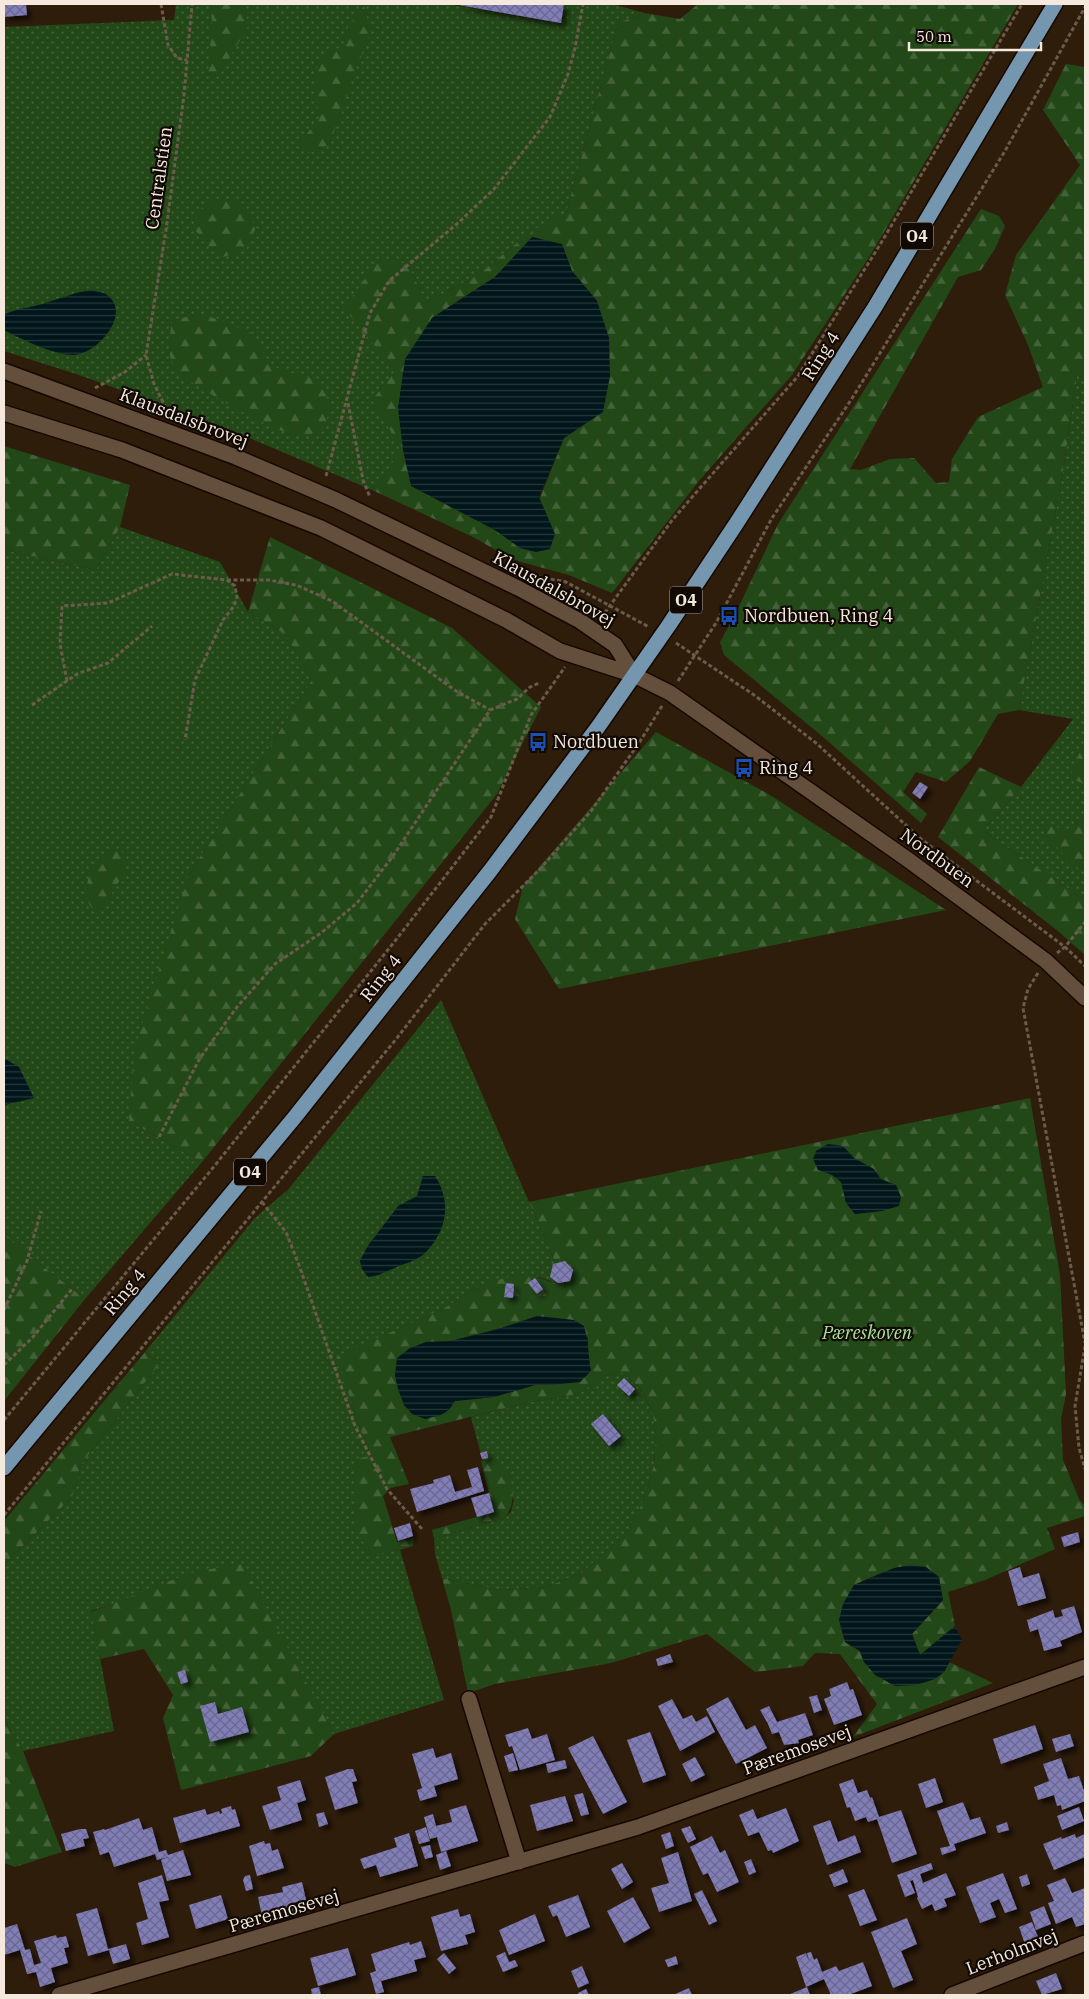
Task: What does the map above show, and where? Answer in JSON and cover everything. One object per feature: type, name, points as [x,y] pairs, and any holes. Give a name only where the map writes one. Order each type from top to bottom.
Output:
[{"type":"main road","name":"Ring 4","points":[[4,1468],[300,1110],[490,871],[634,675],[741,517],[864,324],[1055,4]]},
{"type":"street","name":"Klausdalsbrovej","points":[[4,371],[236,457],[336,500],[518,588],[580,621],[615,645],[634,675]]},
{"type":"street","points":[[4,413],[122,450],[321,528],[506,620],[560,651],[634,675]]},
{"type":"street","name":"Nordbuen","points":[[634,675],[690,707],[907,859],[1046,961],[1085,998]]},
{"type":"street","name":"Pæremosevej","points":[[59,1995],[638,1827],[1085,1667]]},
{"type":"street","points":[[469,1700],[519,1862]]},
{"type":"street","name":"Lerholmvej","points":[[952,1995],[1085,1943]]},
{"type":"path","points":[[161,4],[168,45],[177,58],[187,60]]},
{"type":"path","name":"Centralstien","points":[[169,414],[154,384],[146,355],[184,95],[192,4]]},
{"type":"path","points":[[326,476],[370,313],[389,281],[458,223],[494,189],[550,117],[568,74],[583,4]]},
{"type":"path","points":[[593,630],[673,519],[798,376],[882,243],[1022,4]]},
{"type":"path","points":[[95,388],[125,372],[146,355]]},
{"type":"path","points":[[348,400],[363,480],[370,497]]},
{"type":"path","points":[[67,681],[60,644],[62,606],[108,603],[172,574],[227,580],[269,580],[296,585],[332,601],[456,691],[490,710]]},
{"type":"path","points":[[185,740],[195,680],[223,620],[234,606],[237,597],[235,586],[227,580]]},
{"type":"path","points":[[32,705],[77,674],[108,663],[152,626]]},
{"type":"path","points":[[694,655],[754,695],[816,743],[921,839],[1065,948],[1085,966]]},
{"type":"path","points":[[4,1420],[224,1154],[389,949],[491,818],[531,715],[573,656]]},
{"type":"path","points":[[158,1136],[200,1058],[237,1008],[274,964],[321,933],[357,903],[393,856],[490,710],[517,700],[530,687],[539,683]]},
{"type":"path","points":[[1085,922],[1065,948],[1046,961],[1028,989],[1023,1008],[1085,1344],[1075,1406],[1079,1448],[1085,1469]]},
{"type":"path","points":[[262,1202],[286,1232],[355,1426],[387,1489],[422,1529]]},
{"type":"path","points":[[4,1310],[27,1261],[41,1211]]},
{"type":"path","points":[[4,1364],[33,1338],[72,1289]]},
{"type":"green space","points":[[176,4],[447,4],[561,23],[564,4],[612,4],[644,13],[618,23],[566,214],[513,246],[478,275],[426,303],[408,264],[395,371],[372,400],[403,450],[372,490],[226,428],[79,375],[4,351],[4,27],[174,20]]},
{"type":"green space","points":[[210,4],[242,4],[249,25],[219,76],[208,76],[212,21]]},
{"type":"green space","points":[[698,4],[1018,4],[871,254],[792,375],[698,482],[612,593],[569,575],[521,562],[475,538],[372,490],[402,450],[372,400],[395,371],[344,308],[379,259],[408,264],[426,303],[478,275],[555,215],[566,214],[618,23],[644,13],[680,19]],"holes":[[[533,237],[562,245],[572,271],[597,301],[603,411],[564,438],[520,548],[495,530],[411,486],[432,318],[495,277]]]},
{"type":"green space","points":[[364,6],[371,31],[349,87],[340,118],[326,149],[308,153],[300,142],[319,119],[313,75],[325,54],[345,45],[348,27]]},
{"type":"green space","points":[[1066,64],[1085,67],[1085,377],[1077,376],[1062,477],[1019,710],[998,714],[970,761],[946,782],[916,772],[903,792],[927,814],[921,823],[822,736],[724,655],[720,642],[733,619],[778,524],[981,209],[999,216],[1005,226],[995,249],[981,270],[958,277],[850,469],[861,470],[890,459],[914,458],[936,483],[949,482],[952,459],[978,417],[1043,387],[1028,345],[1005,295],[1016,255],[1080,165],[1043,110]]},
{"type":"green space","points":[[238,199],[256,227],[246,250],[223,257],[212,250],[196,231],[197,216],[206,201]]},
{"type":"green space","points":[[200,313],[250,332],[272,366],[318,380],[331,406],[323,431],[300,436],[290,434],[233,407],[181,374],[174,366],[170,356],[169,344],[172,321]]},
{"type":"green space","points":[[1077,376],[1085,377],[1085,900],[983,831],[1021,787],[1073,719],[1019,710],[1062,477]]},
{"type":"green space","points":[[4,446],[130,485],[120,527],[96,570],[4,550]]},
{"type":"green space","points":[[120,527],[220,562],[248,612],[285,634],[312,680],[188,876],[129,1121],[202,1162],[85,1299],[4,1236],[4,550],[96,570]]},
{"type":"green space","points":[[270,537],[452,628],[541,707],[497,794],[202,1162],[129,1121],[134,1050],[188,876],[312,680],[285,634],[248,612]]},
{"type":"green space","points":[[656,732],[770,795],[946,910],[559,989],[515,919],[523,886]]},
{"type":"green space","points":[[1085,739],[1085,785],[1070,777]]},
{"type":"green space","points":[[979,767],[1021,787],[983,831],[1085,900],[1085,955],[1058,931],[938,837]]},
{"type":"green space","points":[[1085,807],[1085,871],[1074,866],[1054,844],[1039,841],[1048,825],[1067,830],[1081,824]]},
{"type":"green space","points":[[110,848],[124,853],[126,869],[103,909],[96,911],[88,900],[88,879],[98,859]]},
{"type":"green space","points":[[441,1000],[566,1287],[539,1277],[483,1284],[443,1309],[338,1356],[357,1420],[371,1456],[371,1554],[400,1550],[444,1700],[334,1734],[241,1563],[91,1611],[114,1731],[23,1751],[4,1719],[4,1565],[72,1497],[82,1463],[160,1363],[145,1352],[255,1218],[286,1191],[287,1194],[287,1191]]},
{"type":"green space","name":"Pæreskoven","points":[[1030,1098],[1060,1275],[1066,1394],[1061,1419],[1063,1460],[1079,1499],[1085,1506],[1085,1516],[1047,1528],[1055,1549],[985,1580],[948,1592],[955,1626],[920,1655],[912,1634],[943,1600],[926,1567],[897,1568],[854,1585],[839,1620],[845,1642],[860,1651],[864,1662],[944,1672],[949,1662],[993,1683],[853,1737],[877,1704],[840,1654],[815,1653],[803,1666],[755,1672],[707,1634],[611,1663],[495,1684],[468,1693],[451,1610],[442,1578],[498,1590],[546,1587],[582,1573],[628,1530],[642,1504],[654,1465],[656,1435],[653,1414],[640,1388],[622,1372],[604,1376],[578,1394],[530,1402],[390,1437],[409,1484],[390,1488],[383,1496],[397,1542],[414,1538],[413,1546],[371,1555],[355,1528],[355,1459],[371,1456],[357,1420],[337,1356],[443,1309],[483,1284],[524,1273],[566,1287],[529,1202]],"holes":[[[516,1324],[588,1337],[588,1355],[591,1371],[560,1384],[535,1385],[494,1397],[455,1401],[442,1413],[425,1419],[404,1405],[395,1375],[426,1342],[451,1341]]]},
{"type":"green space","points":[[4,1236],[85,1299],[4,1401]]},
{"type":"green space","points":[[145,1352],[160,1363],[82,1463],[72,1497],[4,1565],[4,1521]]},
{"type":"green space","points":[[622,1372],[640,1388],[653,1414],[656,1435],[654,1465],[642,1504],[628,1530],[582,1573],[546,1587],[498,1590],[442,1578],[435,1554],[434,1539],[504,1518],[511,1512],[514,1500],[496,1463],[483,1462],[471,1417],[530,1402],[578,1394],[604,1376]]},
{"type":"green space","points":[[481,1461],[496,1463],[502,1467],[511,1480],[513,1497],[508,1512],[504,1518],[434,1539],[432,1530],[494,1512]]},
{"type":"green space","points":[[242,1563],[334,1734],[311,1756],[181,1790],[163,1718],[173,1695],[144,1649],[100,1659],[91,1612],[190,1573]]},
{"type":"green space","points":[[4,1719],[23,1751],[62,1852],[15,1867],[4,1863]]},
{"type":"shaded area","points":[[532,237],[562,244],[572,271],[597,301],[609,338],[610,376],[603,412],[564,438],[539,497],[555,534],[550,549],[536,552],[520,548],[495,530],[411,486],[403,450],[398,408],[405,359],[432,318],[495,277]]},
{"type":"shaded area","points":[[92,290],[107,295],[114,303],[116,312],[114,322],[101,341],[82,353],[73,355],[57,352],[28,342],[4,330],[4,315],[18,309]]},
{"type":"shaded area","points":[[4,1058],[19,1067],[34,1098],[4,1105]]},
{"type":"shaded area","points":[[828,1144],[843,1146],[854,1158],[874,1169],[881,1179],[896,1185],[901,1197],[899,1206],[882,1211],[855,1214],[846,1203],[841,1182],[832,1175],[818,1170],[813,1159],[816,1151]]},
{"type":"shaded area","points":[[423,1176],[435,1176],[444,1196],[445,1216],[438,1235],[419,1258],[376,1276],[368,1277],[362,1269],[360,1261],[367,1247],[398,1206],[417,1196]]},
{"type":"shaded area","points":[[537,1316],[574,1320],[584,1326],[591,1371],[580,1382],[535,1385],[494,1397],[455,1401],[449,1410],[441,1415],[425,1419],[412,1414],[404,1405],[395,1375],[397,1358],[410,1348],[426,1342],[451,1341],[495,1330]]},
{"type":"shaded area","points":[[910,1565],[926,1567],[939,1577],[943,1600],[912,1634],[920,1655],[955,1626],[962,1640],[944,1672],[935,1679],[916,1685],[895,1686],[875,1675],[864,1662],[860,1651],[845,1642],[839,1620],[843,1604],[854,1585],[894,1568]]},
{"type":"building","points":[[4,4],[26,4],[27,15],[4,17]]},
{"type":"building","points":[[453,4],[564,4],[561,23]]},
{"type":"building","points":[[920,782],[928,787],[920,799],[912,793]]},
{"type":"building","points":[[565,1261],[573,1270],[570,1281],[558,1283],[550,1277],[553,1264]]},
{"type":"building","points":[[535,1278],[543,1289],[537,1294],[528,1283]]},
{"type":"building","points":[[506,1283],[514,1284],[513,1298],[504,1297]]},
{"type":"building","points":[[624,1378],[635,1389],[629,1396],[617,1385]]},
{"type":"building","points":[[603,1414],[621,1436],[609,1446],[591,1424]]},
{"type":"building","points":[[487,1451],[488,1458],[482,1459],[480,1453]]},
{"type":"building","points":[[478,1467],[484,1491],[417,1512],[410,1489],[434,1483],[433,1480],[450,1475],[455,1492],[472,1487],[467,1470]]},
{"type":"building","points":[[489,1493],[494,1512],[477,1517],[471,1498]]},
{"type":"building","points":[[410,1523],[413,1536],[398,1541],[394,1528]]},
{"type":"building","points":[[1078,1532],[1080,1542],[1064,1547],[1061,1537]]},
{"type":"building","points":[[1020,1567],[1023,1578],[1039,1573],[1046,1598],[1018,1606],[1008,1571]]},
{"type":"building","points":[[1074,1606],[1082,1632],[1060,1641],[1062,1646],[1044,1651],[1038,1629],[1030,1632],[1027,1620],[1053,1610],[1055,1618],[1063,1616],[1061,1610]]},
{"type":"building","points":[[670,1654],[673,1662],[658,1666],[656,1659]]},
{"type":"building","points":[[185,1670],[188,1682],[181,1684],[177,1672]]},
{"type":"building","points":[[847,1682],[850,1690],[853,1689],[862,1715],[834,1725],[824,1699],[831,1696],[829,1689]]},
{"type":"building","points":[[817,1695],[822,1710],[814,1713],[809,1697]]},
{"type":"building","points":[[728,1697],[746,1730],[755,1725],[767,1748],[736,1764],[706,1709]]},
{"type":"building","points":[[672,1699],[683,1719],[692,1715],[696,1722],[707,1716],[715,1732],[680,1751],[658,1706]]},
{"type":"building","points":[[215,1702],[218,1714],[242,1707],[249,1732],[210,1742],[200,1706]]},
{"type":"building","points":[[769,1706],[777,1722],[805,1713],[813,1735],[798,1740],[799,1743],[784,1745],[779,1732],[772,1734],[760,1710]]},
{"type":"building","points":[[1035,1725],[1043,1749],[1001,1764],[993,1739]]},
{"type":"building","points":[[528,1728],[532,1739],[547,1734],[555,1760],[520,1770],[512,1746],[509,1747],[505,1735]]},
{"type":"building","points":[[650,1732],[666,1775],[643,1783],[627,1740]]},
{"type":"building","points":[[1070,1734],[1074,1746],[1056,1752],[1052,1739]]},
{"type":"building","points":[[593,1736],[627,1802],[603,1814],[568,1748]]},
{"type":"building","points":[[433,1748],[436,1758],[451,1753],[458,1779],[434,1786],[437,1796],[420,1801],[417,1790],[422,1788],[412,1754]]},
{"type":"building","points":[[513,1753],[518,1770],[509,1772],[504,1756]]},
{"type":"building","points":[[695,1757],[705,1775],[691,1782],[682,1764]]},
{"type":"building","points":[[1061,1758],[1068,1779],[1079,1776],[1085,1794],[1085,1801],[1062,1810],[1061,1805],[1057,1806],[1054,1795],[1038,1800],[1034,1787],[1049,1781],[1043,1764]]},
{"type":"building","points":[[565,1760],[567,1768],[548,1773],[546,1764]]},
{"type":"building","points":[[353,1769],[357,1781],[352,1782],[358,1803],[335,1810],[325,1777]]},
{"type":"building","points":[[935,1778],[943,1802],[926,1808],[918,1784]]},
{"type":"building","points":[[853,1779],[858,1793],[867,1790],[870,1798],[872,1797],[879,1817],[901,1810],[917,1854],[892,1863],[877,1819],[868,1822],[866,1817],[855,1821],[850,1807],[847,1808],[839,1784]]},
{"type":"building","points":[[300,1780],[306,1800],[297,1803],[302,1820],[270,1830],[262,1806],[281,1800],[277,1787]]},
{"type":"building","points":[[583,1793],[589,1814],[581,1816],[574,1795]]},
{"type":"building","points":[[565,1796],[573,1821],[537,1831],[530,1805]]},
{"type":"building","points":[[963,1802],[970,1820],[980,1817],[986,1833],[954,1844],[956,1850],[942,1855],[940,1848],[950,1846],[937,1811]]},
{"type":"building","points":[[466,1805],[478,1841],[441,1852],[437,1837],[430,1839],[424,1817],[433,1814],[436,1826],[452,1822],[449,1810]]},
{"type":"building","points":[[231,1806],[232,1810],[235,1809],[240,1826],[180,1843],[173,1818],[205,1809],[207,1815],[219,1811],[220,1814],[222,1813],[221,1809]]},
{"type":"building","points":[[1079,1807],[1084,1821],[1062,1830],[1057,1816]]},
{"type":"building","points":[[786,1808],[799,1841],[773,1853],[772,1850],[768,1851],[759,1832],[748,1836],[739,1815],[753,1809],[757,1819]]},
{"type":"building","points":[[324,1812],[328,1824],[319,1827],[316,1814]]},
{"type":"building","points":[[139,1818],[143,1830],[152,1827],[159,1852],[166,1850],[168,1855],[183,1850],[191,1875],[167,1881],[161,1860],[169,1857],[157,1860],[155,1854],[114,1867],[109,1852],[100,1855],[93,1832],[105,1830]]},
{"type":"building","points":[[830,1820],[838,1842],[855,1835],[861,1852],[827,1865],[813,1826]]},
{"type":"building","points":[[1007,1822],[1009,1830],[998,1833],[996,1826]]},
{"type":"building","points":[[690,1826],[696,1839],[688,1843],[681,1829]]},
{"type":"building","points":[[426,1827],[430,1841],[419,1844],[415,1831]]},
{"type":"building","points":[[86,1829],[89,1838],[83,1839],[85,1846],[66,1851],[61,1834]]},
{"type":"building","points":[[670,1832],[674,1846],[666,1849],[661,1835]]},
{"type":"building","points":[[409,1833],[418,1866],[380,1877],[376,1865],[364,1869],[360,1859],[397,1847],[394,1838]]},
{"type":"building","points":[[1075,1834],[1076,1838],[1085,1834],[1085,1857],[1054,1870],[1043,1844]]},
{"type":"building","points":[[712,1836],[720,1853],[725,1850],[739,1882],[717,1892],[708,1873],[703,1875],[690,1847]]},
{"type":"building","points":[[264,1841],[265,1844],[270,1843],[272,1851],[278,1849],[284,1868],[257,1876],[249,1846]]},
{"type":"building","points":[[430,1845],[433,1857],[425,1859],[421,1847]]},
{"type":"building","points":[[446,1851],[451,1866],[440,1870],[436,1855]]},
{"type":"building","points":[[678,1852],[692,1901],[659,1912],[651,1888],[669,1883],[661,1858]]},
{"type":"building","points":[[751,1859],[756,1872],[749,1875],[744,1862]]},
{"type":"building","points":[[622,1863],[633,1882],[622,1889],[611,1869]]},
{"type":"building","points":[[931,1863],[933,1869],[920,1874],[923,1883],[946,1873],[956,1895],[944,1899],[947,1906],[935,1911],[932,1904],[922,1909],[917,1898],[913,1880],[910,1881],[915,1893],[905,1897],[897,1875]]},
{"type":"building","points":[[843,1869],[848,1882],[834,1887],[829,1875]]},
{"type":"building","points":[[1003,1873],[1017,1909],[1005,1913],[999,1899],[990,1903],[996,1917],[980,1923],[966,1887]]},
{"type":"building","points":[[1027,1874],[1030,1884],[1022,1887],[1019,1877]]},
{"type":"building","points":[[162,1875],[169,1900],[159,1902],[169,1937],[142,1945],[136,1923],[148,1919],[138,1883]]},
{"type":"building","points":[[250,1875],[253,1889],[246,1891],[243,1880],[245,1876]]},
{"type":"building","points":[[1065,1878],[1072,1893],[1085,1888],[1085,1924],[1076,1927],[1072,1917],[1056,1924],[1048,1903],[1054,1901],[1047,1885]]},
{"type":"building","points":[[302,1882],[306,1900],[292,1903],[294,1914],[263,1921],[258,1897],[283,1892],[282,1887]]},
{"type":"building","points":[[864,1889],[877,1920],[860,1926],[848,1895]]},
{"type":"building","points":[[702,1890],[717,1921],[709,1925],[694,1894]]},
{"type":"building","points":[[221,1895],[228,1919],[196,1929],[189,1905]]},
{"type":"building","points":[[578,1895],[590,1927],[566,1937],[557,1915],[553,1917],[548,1906]]},
{"type":"building","points":[[633,1897],[650,1928],[624,1943],[607,1911]]},
{"type":"building","points":[[1044,1906],[1051,1924],[1036,1930],[1030,1912]]},
{"type":"building","points":[[97,1908],[108,1949],[126,1944],[130,1959],[113,1964],[109,1950],[88,1956],[76,1914]]},
{"type":"building","points":[[458,1909],[460,1917],[470,1914],[475,1932],[465,1935],[468,1944],[441,1951],[431,1917]]},
{"type":"building","points":[[535,1914],[545,1941],[509,1955],[499,1930]]},
{"type":"building","points":[[907,1918],[917,1944],[901,1951],[913,1980],[893,1988],[871,1932]]},
{"type":"building","points":[[1032,1922],[1040,1942],[1026,1947],[1019,1927]]},
{"type":"building","points":[[17,1924],[25,1950],[30,1949],[34,1965],[41,1963],[34,1941],[56,1935],[57,1938],[66,1936],[69,1947],[64,1948],[68,1963],[51,1968],[55,1982],[40,1987],[36,1972],[27,1974],[20,1950],[4,1955],[4,1928]]},
{"type":"building","points":[[421,1941],[426,1957],[414,1960],[417,1971],[381,1981],[384,1992],[376,1994],[370,1973],[376,1971],[371,1954],[409,1942],[410,1945]]},
{"type":"building","points":[[348,1948],[356,1975],[318,1986],[310,1958]]},
{"type":"building","points":[[505,1952],[509,1962],[515,1960],[518,1966],[503,1972],[496,1956]]},
{"type":"building","points":[[811,1952],[814,1960],[817,1958],[822,1972],[836,1966],[839,1971],[863,1962],[872,1986],[848,1995],[831,1995],[824,1979],[806,1987],[796,1957],[806,1953],[809,1961],[807,1953]]},
{"type":"building","points":[[444,1953],[456,1968],[449,1974],[437,1959]]},
{"type":"building","points":[[676,1956],[678,1964],[668,1967],[665,1960]]},
{"type":"building","points":[[582,1966],[589,1983],[578,1988],[571,1971]]},
{"type":"building","points":[[1056,1973],[1062,1989],[1042,1995],[1036,1981]]},
{"type":"building","points":[[319,1987],[321,1995],[312,1995],[311,1989]]},
{"type":"building","points":[[807,1987],[810,1995],[788,1995]]},
{"type":"building","points":[[689,1988],[692,1995],[673,1995]]},
{"type":"building","points":[[586,1989],[589,1995],[579,1995],[578,1993]]},
{"type":"place","name":"Nordbuen, Ring 4","points":[[729,616]]},
{"type":"place","name":"Nordbuen","points":[[538,742]]},
{"type":"place","name":"Ring 4","points":[[744,768]]}]
